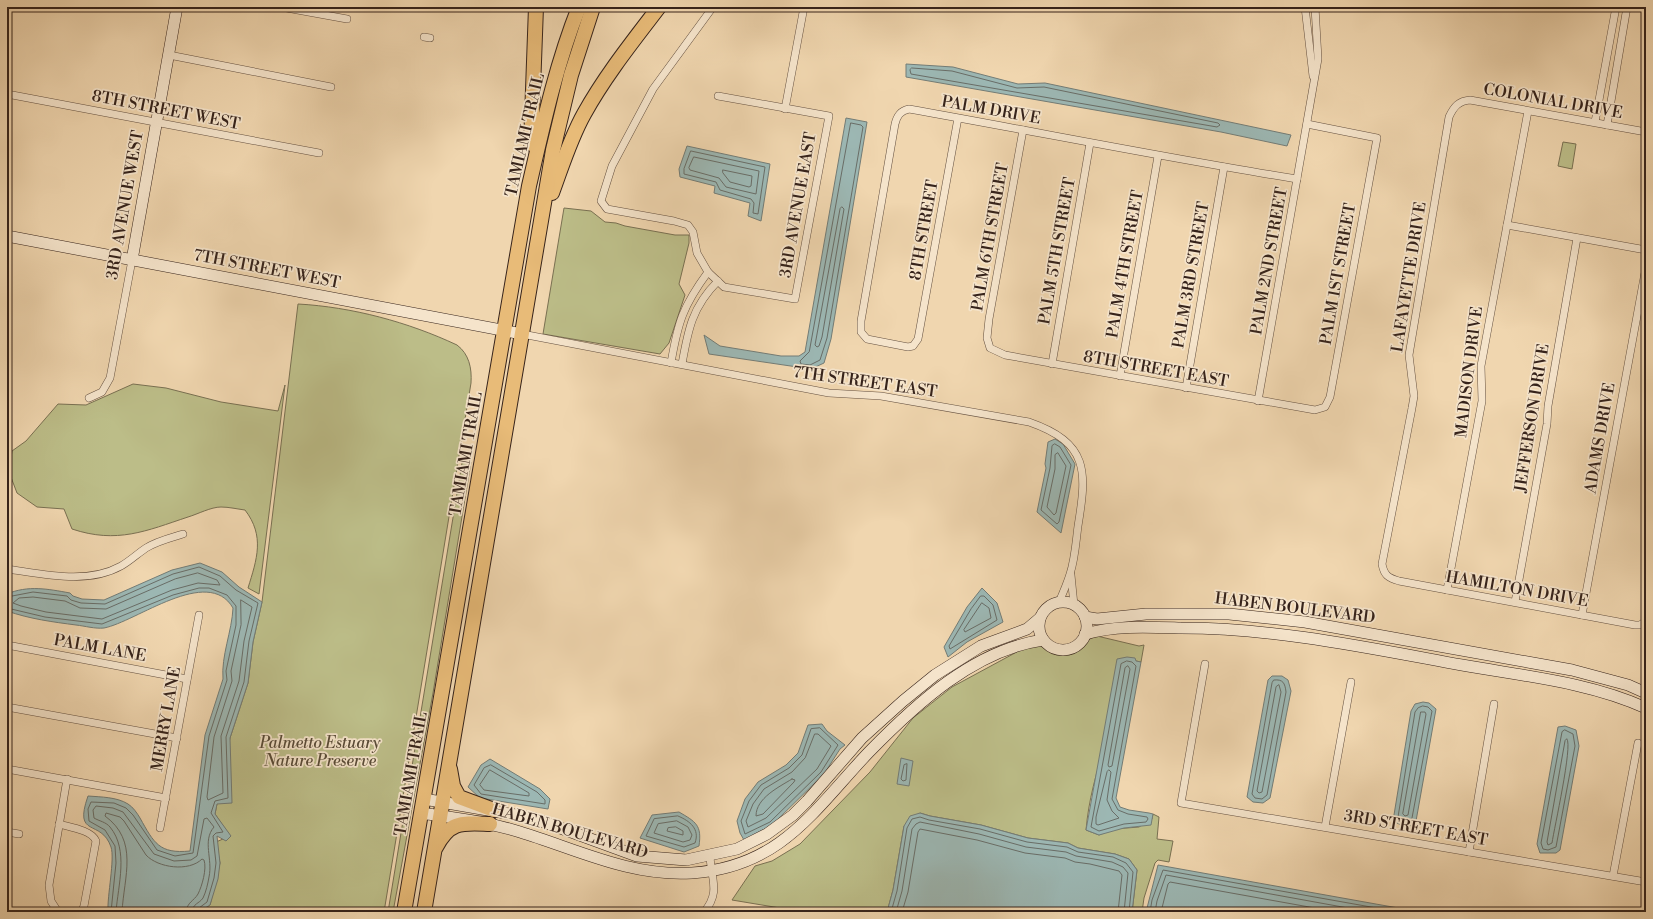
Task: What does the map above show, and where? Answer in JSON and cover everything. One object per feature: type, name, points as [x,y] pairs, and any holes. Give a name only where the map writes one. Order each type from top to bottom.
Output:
[{"type":"highway","points":[[529,186],[536,7]]},
{"type":"highway","name":"TAMIAMI TRAIL","points":[[404,912],[529,186],[547,105],[558,64],[579,7]]},
{"type":"highway","name":"TAMIAMI TRAIL","points":[[424,912],[440,809],[560,119],[571,75],[593,7]]},
{"type":"highway","points":[[540,227],[569,146],[584,114],[611,71],[659,7]]},
{"type":"highway","points":[[449,758],[451,778],[459,797],[494,810]]},
{"type":"highway","points":[[433,853],[449,828],[458,824],[490,824]]},
{"type":"street","name":"3RD AVENUE WEST","points":[[89,398],[102,392],[110,378],[177,7]]},
{"type":"street","points":[[282,7],[347,19]]},
{"type":"street","points":[[682,364],[688,328],[702,300],[718,281],[708,272],[697,253],[693,232],[688,225],[674,221],[607,209],[601,201],[612,166],[653,89],[712,7]]},
{"type":"street","points":[[718,96],[786,109],[804,7]]},
{"type":"street","points":[[1305,7],[1314,90]]},
{"type":"street","points":[[1314,90],[1318,59],[1315,7]]},
{"type":"street","points":[[1595,122],[1616,7]]},
{"type":"street","points":[[1607,125],[1627,7]]},
{"type":"street","points":[[169,55],[331,88]]},
{"type":"street","name":"PALM 2ND STREET","points":[[1258,402],[1314,90]]},
{"type":"street","name":"8TH STREET WEST","points":[[7,94],[319,153]]},
{"type":"street","name":"COLONIAL DRIVE","points":[[1457,104],[1462,101],[1470,100],[1646,132]]},
{"type":"street","name":"LAFAYETTE DRIVE","points":[[1385,574],[1382,564],[1414,396],[1409,355],[1449,117],[1457,104]]},
{"type":"street","name":"3RD AVENUE EAST","points":[[718,281],[724,287],[795,300],[829,116],[786,109]]},
{"type":"street","name":"PALM DRIVE","points":[[913,346],[908,347],[867,339],[861,332],[861,321],[897,118],[901,112],[909,110],[958,118],[1158,156],[1297,179]]},
{"type":"street","name":"MADISON DRIVE","points":[[1447,590],[1482,401],[1481,366],[1528,111]]},
{"type":"street","name":"8TH STREET","points":[[913,346],[918,339],[922,324],[958,118]]},
{"type":"street","name":"PALM 1ST STREET","points":[[1307,124],[1377,138],[1330,397],[1324,407],[1320,409]]},
{"type":"street","name":"PALM 6TH STREET","points":[[990,348],[987,338],[989,319],[1023,130]]},
{"type":"street","name":"PALM 5TH STREET","points":[[1052,364],[1090,143]]},
{"type":"street","name":"PALM 4TH STREET","points":[[1120,376],[1158,156]]},
{"type":"street","name":"PALM 3RD STREET","points":[[1186,388],[1224,167]]},
{"type":"street","points":[[1506,225],[1646,250]]},
{"type":"street","name":"7TH STREET WEST","points":[[7,236],[522,334]]},
{"type":"street","name":"JEFFERSON DRIVE","points":[[1515,602],[1547,424],[1548,406],[1577,238]]},
{"type":"street","name":"ADAMS DRIVE","points":[[1582,615],[1646,267]]},
{"type":"street","points":[[671,363],[678,325],[693,293],[708,272]]},
{"type":"street","points":[[693,293],[702,300]]},
{"type":"street","points":[[678,325],[688,328]]},
{"type":"street","name":"7TH STREET EAST","points":[[522,334],[682,364],[828,394],[881,396],[1029,422],[1047,428],[1066,440],[1075,452],[1082,469],[1084,489],[1071,573],[1059,602]]},
{"type":"street","name":"8TH STREET EAST","points":[[990,348],[1005,355],[1052,364],[1258,402],[1309,410],[1320,409]]},
{"type":"street","points":[[7,569],[68,576],[81,576],[107,572],[120,566],[146,548],[183,534]]},
{"type":"street","name":"7TH STREET EAST","points":[[1071,573],[1074,605]]},
{"type":"street","name":"HAMILTON DRIVE","points":[[1385,574],[1390,579],[1399,581],[1634,625],[1645,622]]},
{"type":"street","points":[[1059,602],[1074,605],[1085,617],[1085,634],[1076,646],[1069,649],[1055,648],[1043,640],[1039,626],[1040,618],[1047,608],[1059,602]]},
{"type":"street","name":"HABEN BOULEVARD","points":[[1085,617],[1097,619],[1146,614],[1229,614],[1305,622],[1595,675],[1646,692]]},
{"type":"street","name":"MERRY LANE","points":[[160,828],[199,615]]},
{"type":"street","name":"HABEN BOULEVARD","points":[[421,813],[440,809],[494,810],[555,825],[637,856],[686,860],[710,856],[748,844],[767,834],[784,822],[807,801],[862,738],[908,696],[954,662],[981,646],[1027,629],[1040,618]]},
{"type":"street","name":"HABEN BOULEVARD","points":[[1085,634],[1098,630],[1163,627],[1249,630],[1427,658],[1567,684],[1620,698],[1646,708]]},
{"type":"street","name":"HABEN BOULEVARD","points":[[424,799],[440,809],[540,838],[609,862],[635,869],[675,873],[710,870],[745,861],[783,841],[811,817],[869,753],[914,710],[959,675],[996,654],[1015,646],[1043,640]]},
{"type":"street","points":[[1427,658],[1429,644]]},
{"type":"street","name":"PALM LANE","points":[[7,645],[187,679]]},
{"type":"street","name":"3RD STREET EAST","points":[[1205,664],[1182,803],[1646,882]]},
{"type":"street","points":[[1325,827],[1351,682]]},
{"type":"street","points":[[1469,852],[1494,704]]},
{"type":"street","points":[[7,707],[177,738]]},
{"type":"street","points":[[862,738],[869,753]]},
{"type":"street","points":[[1613,876],[1638,743]]},
{"type":"street","points":[[7,769],[166,798]]},
{"type":"street","points":[[58,912],[51,901],[49,885],[67,779]]},
{"type":"street","points":[[59,824],[88,833],[94,836],[96,841],[84,906],[81,912]]},
{"type":"street","points":[[7,832],[19,834]]},
{"type":"street","points":[[704,912],[712,902],[715,888],[710,870],[710,856]]},
{"type":"green space","points":[[1563,142],[1576,144],[1572,169],[1558,166]]},
{"type":"green space","points":[[564,208],[591,211],[605,222],[675,235],[689,235],[689,243],[679,284],[685,295],[669,343],[660,354],[543,334]]},
{"type":"green space","name":"Palmetto Estuary Nature Preserve","points":[[298,304],[339,308],[379,317],[419,329],[457,345],[467,357],[469,362],[471,383],[384,912],[199,912],[210,905],[220,863],[216,842],[230,836],[215,814],[230,738],[248,683],[253,642],[262,602]]},
{"type":"green space","points":[[133,384],[166,388],[221,402],[278,411],[285,385],[259,594],[248,588],[256,557],[257,538],[255,529],[245,510],[217,507],[145,531],[131,534],[103,535],[72,529],[64,509],[37,507],[17,493],[9,472],[12,451],[26,441],[58,404],[86,405]]},
{"type":"green space","points":[[463,457],[471,462],[433,693],[393,912],[388,912]]},
{"type":"green space","points":[[1097,636],[1139,646],[1144,645],[1141,662],[1136,661],[1099,765],[1093,786],[1086,830],[1099,835],[1114,829],[1139,827],[1152,819],[1153,814],[1159,817],[1157,839],[1173,841],[1169,862],[1158,860],[1155,863],[1144,898],[1142,912],[1132,912],[1137,870],[1129,859],[1115,854],[1078,848],[1068,843],[1028,838],[981,825],[920,813],[904,826],[893,890],[887,912],[804,912],[732,900],[755,866],[772,861],[800,844],[870,772],[913,718],[952,687],[1026,647],[1041,645],[1055,653],[1070,654],[1082,647],[1091,638]]},
{"type":"water","points":[[906,64],[953,67],[1018,84],[1045,83],[1291,135],[1287,146],[1221,132],[906,77]]},
{"type":"water","points":[[846,118],[867,122],[831,339],[824,363],[811,369],[709,354],[704,335],[720,346],[781,356],[799,356],[805,352]]},
{"type":"water","points":[[687,146],[770,164],[761,221],[748,216],[750,203],[714,193],[715,186],[680,177],[679,169]]},
{"type":"water","points":[[1055,439],[1063,444],[1075,464],[1061,533],[1037,512],[1046,468],[1045,464],[1048,442]]},
{"type":"water","points":[[200,563],[222,572],[239,587],[262,602],[253,642],[248,683],[230,738],[232,803],[217,804],[215,814],[231,836],[226,841],[217,836],[220,863],[218,879],[210,905],[199,912],[108,912],[112,869],[111,847],[107,838],[86,823],[84,818],[84,809],[88,796],[114,799],[128,804],[136,812],[149,834],[159,845],[171,851],[190,851],[205,735],[223,679],[225,652],[231,626],[233,608],[222,596],[207,592],[190,594],[171,600],[118,624],[104,628],[97,628],[42,620],[7,611],[7,594],[23,589],[38,589],[70,593],[73,596],[82,599],[104,600],[172,570]]},
{"type":"water","points":[[982,588],[997,603],[1003,622],[967,642],[948,657],[944,647],[967,607]]},
{"type":"water","points":[[1127,657],[1135,658],[1136,661],[1141,662],[1116,798],[1120,807],[1153,814],[1151,825],[1124,828],[1099,835],[1086,830],[1117,659]]},
{"type":"water","points":[[1272,676],[1282,676],[1288,680],[1291,691],[1270,798],[1263,803],[1253,802],[1247,797],[1268,680]]},
{"type":"water","points":[[1423,702],[1429,703],[1436,709],[1416,821],[1410,826],[1401,825],[1393,821],[1411,711],[1415,704]]},
{"type":"water","points":[[822,724],[827,731],[845,745],[840,749],[824,774],[772,825],[744,840],[740,833],[737,821],[745,799],[758,782],[786,765],[798,753],[808,725]]},
{"type":"water","points":[[1565,726],[1576,730],[1579,746],[1560,850],[1556,853],[1540,853],[1537,844],[1558,727]]},
{"type":"water","points":[[901,758],[913,761],[909,786],[897,784]]},
{"type":"water","points":[[490,759],[540,789],[550,799],[548,809],[480,798],[468,787],[481,765]]},
{"type":"water","points":[[679,812],[696,825],[700,833],[699,846],[684,852],[640,838],[652,815]]},
{"type":"water","points":[[920,813],[981,825],[1028,838],[1068,843],[1078,848],[1115,854],[1129,859],[1137,870],[1132,912],[887,912],[893,890],[904,826],[910,816]]},
{"type":"water","points":[[1158,865],[1387,906],[1422,912],[1146,912]]}]
